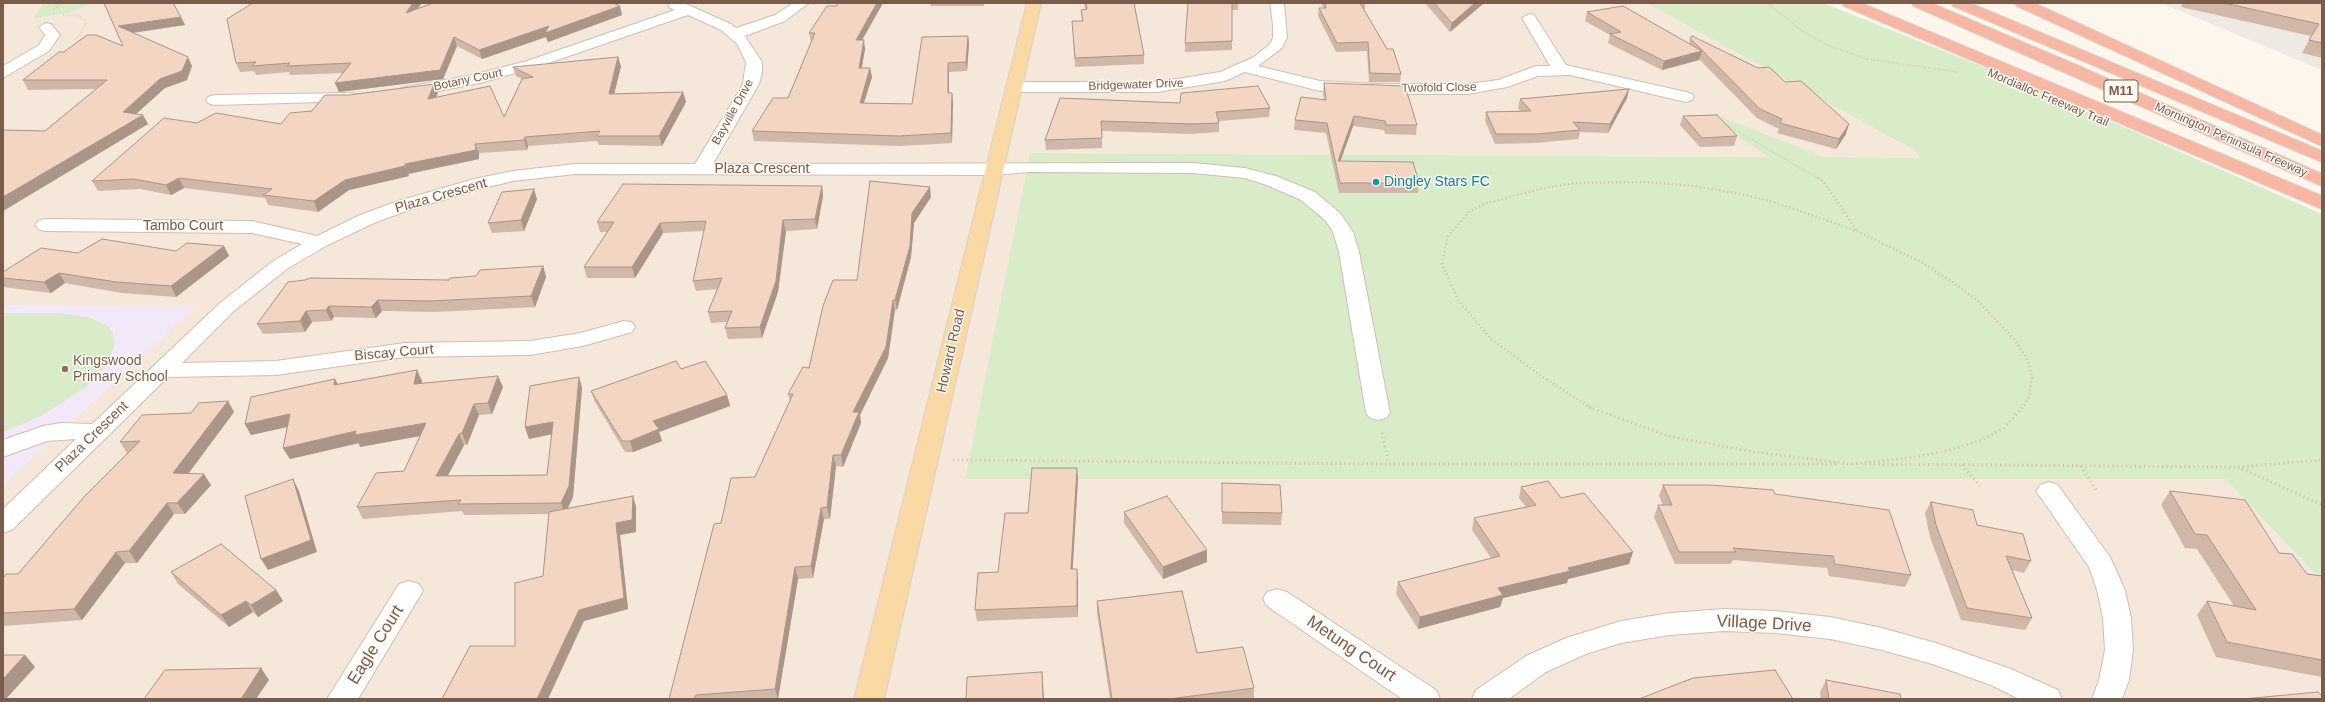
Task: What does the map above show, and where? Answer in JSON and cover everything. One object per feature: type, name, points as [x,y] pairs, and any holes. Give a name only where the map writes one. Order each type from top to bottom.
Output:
[{"type":"highway","points":[[1849,3],[2322,203]]},
{"type":"highway","name":"Mornington Peninsula Freeway","points":[[1919,3],[2073,69],[2322,181]]},
{"type":"highway","name":"Mornington Peninsula Freeway","points":[[1958,3],[2322,157]]},
{"type":"highway","points":[[2022,3],[2322,141]]},
{"type":"main road","name":"Howard Road","points":[[868,699],[1034,3]]},
{"type":"street","name":"Bayville Drive","points":[[671,3],[721,25],[735,34],[743,42],[754,62],[753,79],[744,99],[701,169]]},
{"type":"street","points":[[735,34],[780,18],[802,3]]},
{"type":"street","name":"Bridgewater Drive","points":[[1014,87],[1135,88],[1180,85],[1225,76],[1246,68],[1271,52],[1276,46],[1280,38],[1277,3]]},
{"type":"street","name":"Botany Court","points":[[394,93],[455,84],[510,70],[689,10]]},
{"type":"street","points":[[1529,18],[1560,69]]},
{"type":"street","points":[[3,73],[47,44],[53,35],[46,27]]},
{"type":"street","name":"Twofold Close","points":[[1246,68],[1320,86],[1436,90],[1486,87],[1536,71],[1560,69],[1585,72],[1686,97]]},
{"type":"street","points":[[214,100],[330,99],[366,96]]},
{"type":"street","name":"Plaza Crescent","points":[[3,524],[97,432],[250,287],[280,266],[320,242],[367,219],[402,206],[458,189],[513,176],[603,168],[994,170],[1030,167],[1193,168],[1219,170],[1270,180],[1308,196],[1333,217],[1343,232],[1349,252],[1378,413]]},
{"type":"street","name":"Tambo Court","points":[[45,225],[252,227],[320,242]]},
{"type":"street","name":"Biscay Court","points":[[162,370],[276,368],[405,350],[530,348],[583,339],[624,327]]},
{"type":"street","points":[[3,449],[43,434],[61,431],[97,432]]},
{"type":"street","points":[[2048,491],[2101,564],[2111,590],[2117,618],[2119,650],[2114,680],[2107,699]]},
{"type":"street","name":"Eagle Court","points":[[342,699],[409,591]]},
{"type":"street","name":"Metung Court","points":[[1277,599],[1425,699]]},
{"type":"street","name":"Village Drive","points":[[1487,699],[1536,664],[1576,646],[1621,632],[1670,624],[1724,620],[1776,622],[1822,627],[1882,639],[1936,654],[2001,678],[2047,699]]},
{"type":"path","points":[[1767,3],[1801,30],[1827,45],[1866,59],[1946,69],[1960,73]]},
{"type":"path","points":[[1718,119],[1823,181],[1857,231]]},
{"type":"path","points":[[1644,182],[1694,186],[1741,194],[1777,203],[1857,231],[1920,262],[1978,301],[2014,339],[2028,360],[2032,378],[2029,397],[2020,413],[2004,428],[1982,440],[1950,450],[1916,457],[1851,464],[1776,456],[1668,436],[1594,410],[1514,357],[1491,339],[1458,300],[1446,279],[1442,264],[1448,236],[1456,224],[1470,212],[1484,204],[1507,197],[1574,183],[1644,182]]},
{"type":"path","points":[[1378,413],[1389,464]]},
{"type":"path","points":[[926,459],[1389,464],[1962,464],[2237,467],[2322,460]]},
{"type":"path","points":[[1962,464],[1980,486]]},
{"type":"path","points":[[2081,465],[2096,490]]},
{"type":"path","points":[[2237,467],[2322,505]]},
{"type":"shaded area","points":[[3,3],[1646,3],[1912,149],[1920,158],[1825,157],[1717,116],[1770,157],[1031,153],[965,479],[2225,479],[2322,581],[2322,699],[3,699]]},
{"type":"shaded area","points":[[2161,3],[2322,3],[2322,70]]},
{"type":"shaded area","name":"Kingswood Primary School","points":[[3,305],[195,307],[3,485]]},
{"type":"green space","points":[[43,3],[92,3],[68,13],[34,18]]},
{"type":"green space","points":[[1646,3],[1823,3],[2019,81],[2322,214],[2322,581],[2225,479],[965,479],[1030,153],[1769,157],[1709,117],[1718,116],[1825,157],[1920,158],[1912,149]]},
{"type":"green space","points":[[3,313],[60,313],[88,317],[106,325],[112,331],[114,348],[105,367],[86,387],[41,416],[3,432]]},
{"type":"building","points":[[104,3],[173,3],[181,17],[118,26],[188,57],[182,71],[160,79],[123,112],[143,115],[3,197],[3,130],[45,131],[107,80],[23,80],[59,52],[64,52],[87,35],[96,35],[123,46]]},
{"type":"building","points":[[253,3],[413,3],[406,13],[433,3],[613,3],[620,6],[545,33],[549,26],[479,50],[454,37],[440,70],[335,83],[351,63],[287,66],[290,63],[252,66],[256,62],[236,63],[227,19]]},
{"type":"building","points":[[838,3],[877,3],[856,40],[864,40],[859,68],[870,68],[860,103],[912,104],[922,37],[968,36],[966,62],[948,63],[948,93],[952,93],[951,133],[899,136],[752,131],[773,98],[788,98],[815,33],[809,33],[827,6],[837,6]]},
{"type":"building","points":[[1086,3],[1134,3],[1144,55],[1075,58],[1072,21],[1083,21],[1081,10],[1087,9]]},
{"type":"building","points":[[1188,3],[1232,3],[1232,41],[1185,43]]},
{"type":"building","points":[[1325,3],[1360,3],[1387,49],[1393,49],[1401,74],[1370,73],[1368,42],[1337,43],[1319,8],[1326,8]]},
{"type":"building","points":[[1434,3],[1475,3],[1452,23]]},
{"type":"building","points":[[2224,3],[2322,3],[2322,43],[2309,40],[2319,24]]},
{"type":"building","points":[[1623,6],[1702,51],[1664,61],[1610,34],[1621,32],[1587,12]]},
{"type":"building","points":[[1692,36],[1758,68],[1769,67],[1785,82],[1801,81],[1849,124],[1839,139],[1780,123],[1782,119],[1760,109],[1690,38]]},
{"type":"building","points":[[618,57],[609,94],[683,92],[659,136],[596,136],[600,131],[525,137],[524,140],[475,144],[476,150],[405,164],[405,166],[345,180],[314,201],[263,195],[272,189],[179,178],[166,185],[134,179],[92,181],[164,118],[197,123],[216,113],[281,124],[290,113],[312,111],[325,95],[349,95],[434,84],[428,99],[490,86],[504,117],[522,79],[533,77],[513,67]]},
{"type":"building","points":[[1324,83],[1405,86],[1417,125],[1386,125],[1385,121],[1354,116],[1338,161],[1413,162],[1419,183],[1340,183],[1327,123],[1295,120],[1301,97],[1326,100]]},
{"type":"building","points":[[1258,86],[1270,108],[1216,112],[1219,123],[1191,124],[1101,121],[1102,138],[1045,140],[1060,98],[1180,103],[1181,93]]},
{"type":"building","points":[[1629,89],[1610,124],[1573,122],[1580,130],[1537,134],[1496,134],[1486,112],[1531,111],[1520,99]]},
{"type":"building","points":[[1717,115],[1737,136],[1702,138],[1683,116]]},
{"type":"building","points":[[870,181],[930,187],[912,213],[910,246],[895,300],[893,300],[886,347],[853,412],[859,412],[841,455],[833,455],[827,507],[821,508],[811,566],[795,567],[775,689],[696,695],[694,699],[669,699],[714,524],[721,523],[731,478],[755,477],[793,394],[788,394],[803,367],[809,368],[823,306],[833,280],[857,280]]},
{"type":"building","points":[[623,184],[822,186],[815,219],[783,220],[776,281],[760,327],[725,328],[732,311],[708,312],[722,278],[693,281],[706,221],[660,223],[632,267],[584,267],[614,222],[597,222]]},
{"type":"building","points":[[534,189],[521,220],[488,223],[502,192]]},
{"type":"building","points":[[102,239],[176,251],[187,243],[224,246],[171,286],[116,282],[59,273],[44,282],[3,278],[3,272],[41,248],[78,253]]},
{"type":"building","points":[[543,266],[531,296],[430,301],[378,300],[371,307],[329,306],[326,310],[306,311],[300,321],[257,324],[288,282],[310,278],[449,280],[450,278],[476,276],[480,270]]},
{"type":"building","points":[[676,361],[681,369],[705,361],[727,395],[653,421],[659,429],[630,441],[622,441],[591,391]]},
{"type":"building","points":[[417,370],[414,384],[498,376],[488,403],[474,404],[462,433],[459,434],[436,476],[547,475],[553,422],[525,427],[530,386],[579,377],[569,486],[561,503],[458,504],[461,500],[357,507],[376,473],[404,471],[426,423],[355,435],[356,431],[283,448],[290,414],[245,424],[251,397],[335,379],[334,385]]},
{"type":"building","points":[[228,401],[173,473],[204,474],[177,503],[167,503],[129,551],[116,552],[74,609],[3,613],[3,578],[6,574],[18,574],[84,497],[140,441],[120,442],[142,415],[191,413],[199,403]]},
{"type":"building","points":[[1032,468],[1077,468],[1071,569],[1077,569],[1077,606],[975,610],[978,573],[998,572],[1005,513],[1028,513]]},
{"type":"building","points":[[293,479],[311,540],[261,559],[245,496]]},
{"type":"building","points":[[1548,481],[1561,498],[1584,493],[1633,552],[1568,568],[1570,571],[1498,588],[1503,595],[1420,617],[1398,582],[1500,556],[1474,518],[1536,505],[1521,487]]},
{"type":"building","points":[[1222,483],[1280,485],[1282,513],[1222,512]]},
{"type":"building","points":[[1663,485],[1710,485],[1773,490],[1775,494],[1889,510],[1911,575],[1835,564],[1833,556],[1733,548],[1736,552],[1679,552],[1658,505],[1672,505]]},
{"type":"building","points":[[2170,491],[2245,500],[2279,553],[2292,554],[2307,574],[2322,576],[2322,660],[2227,642],[2207,601],[2256,610],[2207,535],[2195,534]]},
{"type":"building","points":[[633,496],[632,520],[616,523],[624,598],[579,610],[537,699],[442,699],[470,646],[515,646],[515,583],[543,576],[549,512]]},
{"type":"building","points":[[1167,496],[1207,550],[1163,567],[1124,512]]},
{"type":"building","points":[[1931,502],[1973,510],[1977,525],[2023,534],[2031,561],[2006,556],[2032,618],[1967,608],[1936,525]]},
{"type":"building","points":[[221,544],[276,590],[251,605],[246,601],[221,615],[171,572]]},
{"type":"building","points":[[1182,591],[1197,653],[1243,647],[1254,688],[1169,699],[1112,699],[1097,601]]},
{"type":"building","points":[[3,655],[25,655],[3,679]]},
{"type":"building","points":[[261,668],[241,699],[144,699],[165,670]]},
{"type":"building","points":[[1775,670],[1793,699],[1639,699],[1693,678]]},
{"type":"building","points":[[1042,672],[1043,699],[966,699],[967,677]]},
{"type":"building","points":[[1826,680],[1900,694],[1901,699],[1829,699]]},
{"type":"building","points":[[2318,692],[2322,696],[2322,699],[2243,699]]},
{"type":"place","name":"Dingley Stars FC","points":[[1376,182]]},
{"type":"place","name":"Kingswood Primary School","points":[[65,369]]}]
